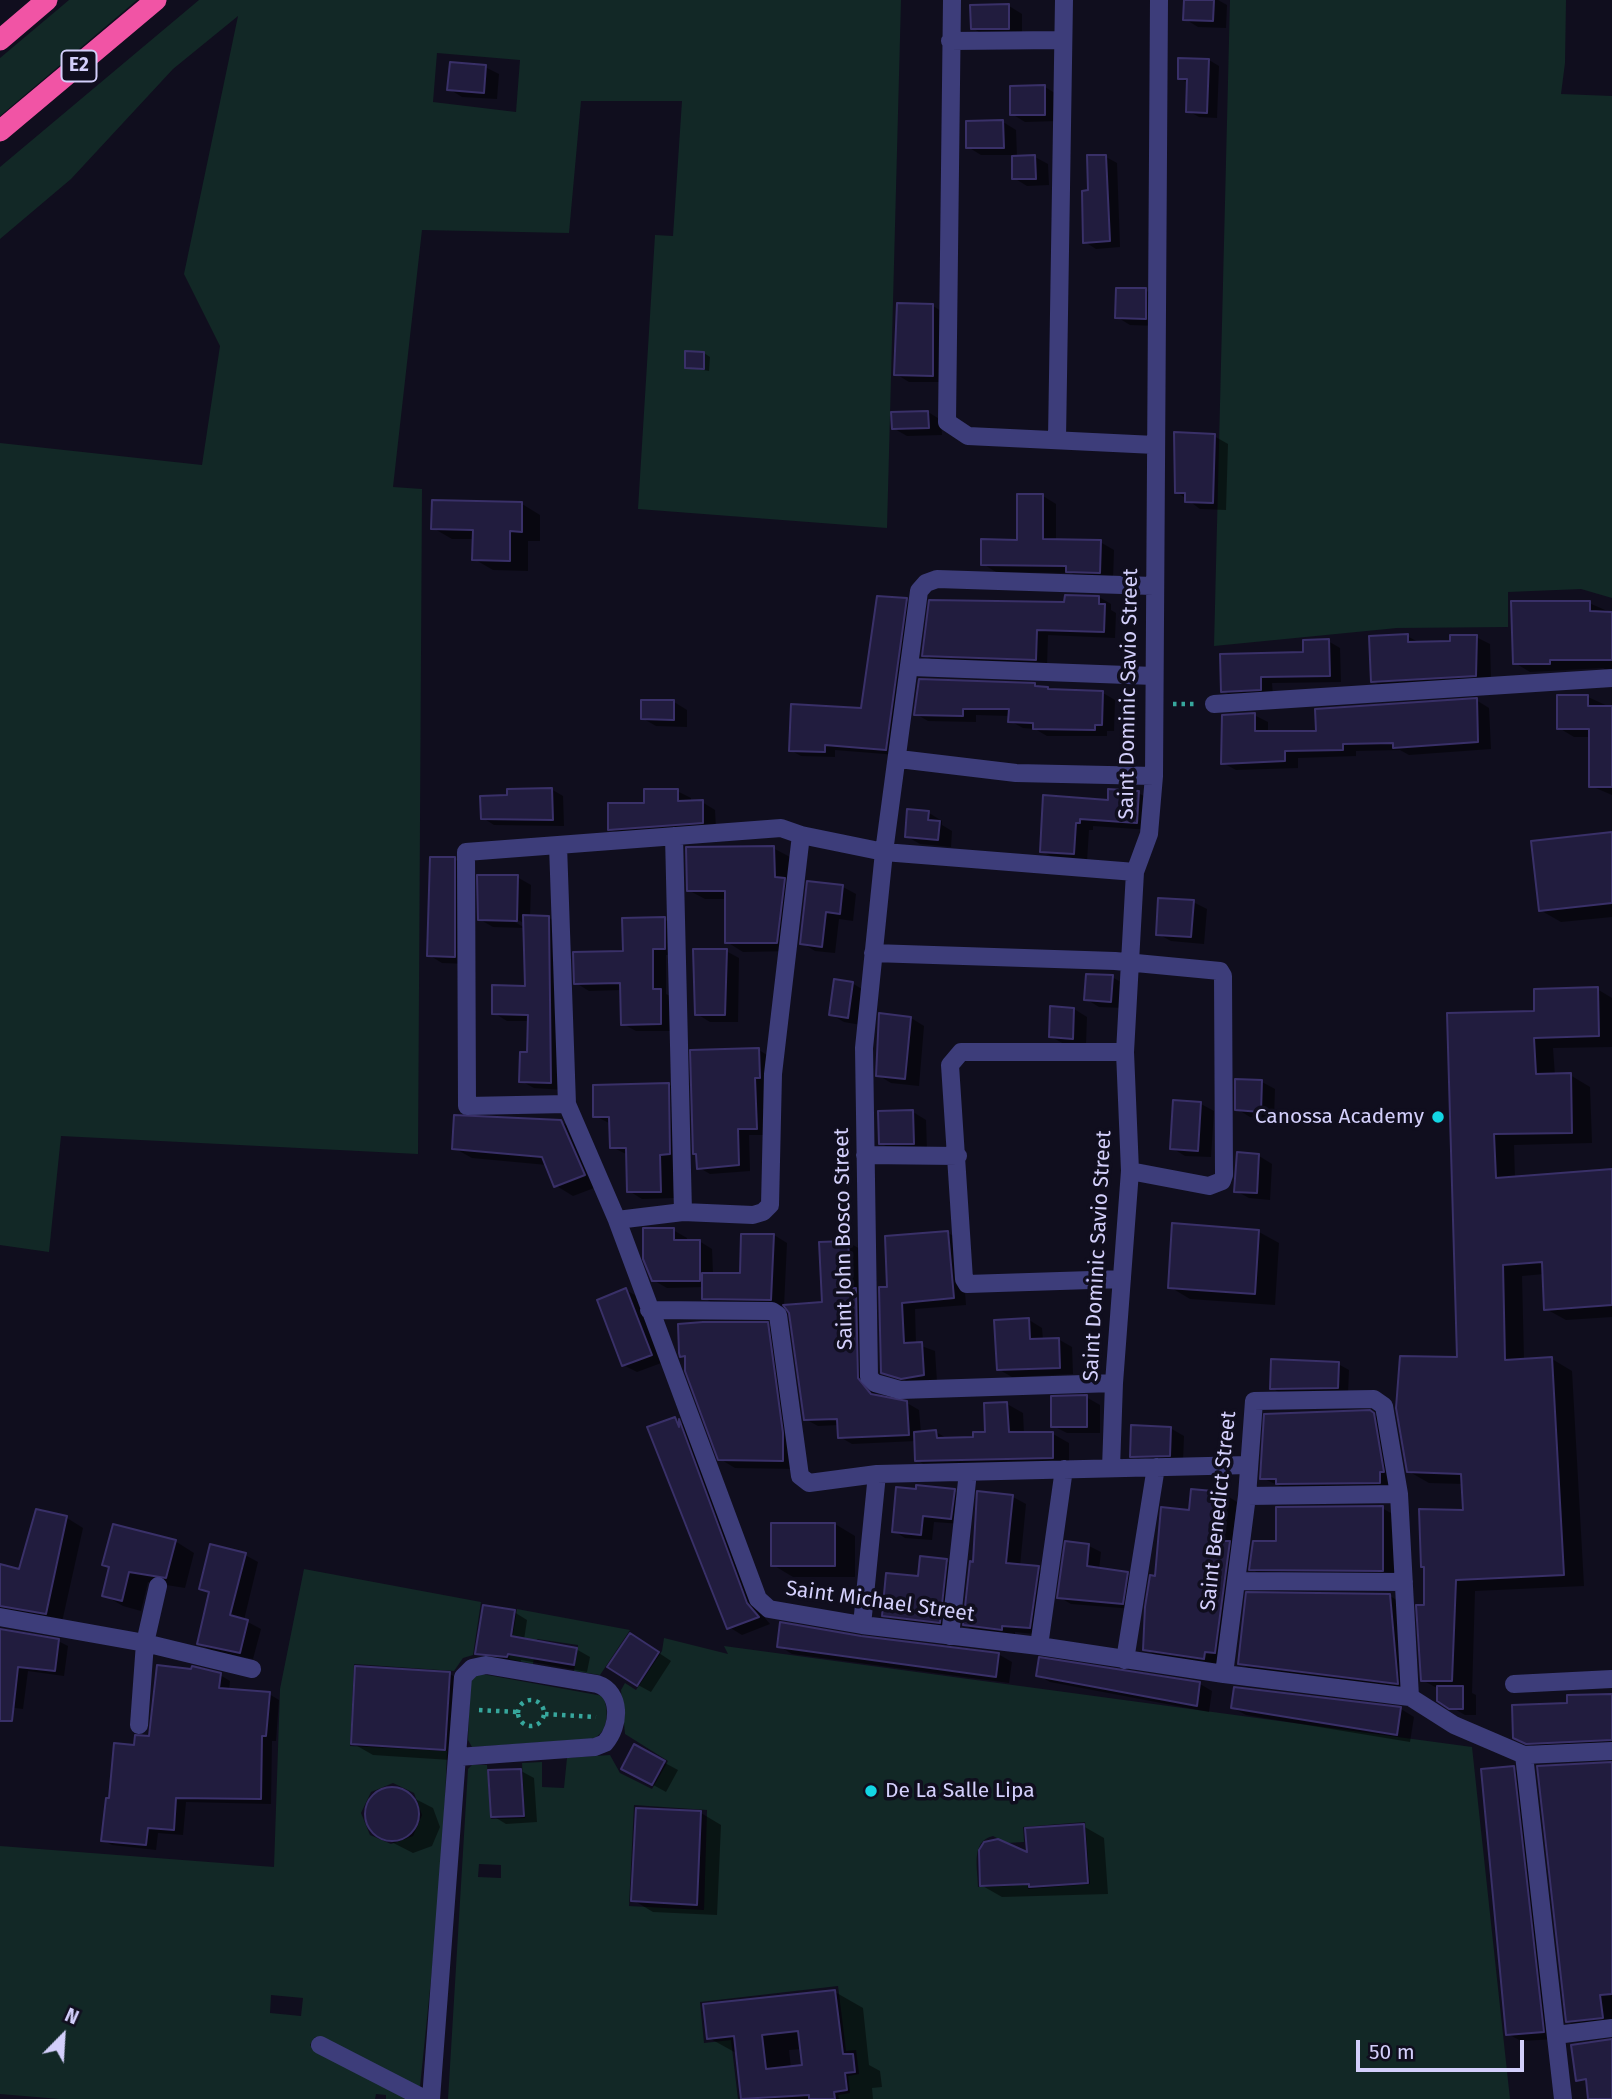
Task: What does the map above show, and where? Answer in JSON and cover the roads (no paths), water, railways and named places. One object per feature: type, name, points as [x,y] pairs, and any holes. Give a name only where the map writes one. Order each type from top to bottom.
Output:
[{"type":"highway","points":[[0,40],[47,0]]},
{"type":"highway","name":"E2","points":[[0,131],[156,0]]},
{"type":"street","points":[[952,0],[946,416],[951,428],[968,436],[1155,445]]},
{"type":"street","points":[[1057,439],[1063,0]]},
{"type":"street","name":"Saint Dominic Savio Street","points":[[1111,1468],[1114,1383],[1130,1171],[1125,1052],[1135,872],[1149,834],[1154,776],[1153,586],[1159,0]]},
{"type":"street","points":[[950,41],[1062,40]]},
{"type":"street","name":"Saint John Bosco Street","points":[[1114,1383],[900,1390],[875,1383],[869,1377],[864,1048],[884,852],[899,759],[919,592],[931,580],[1153,586]]},
{"type":"street","points":[[911,667],[1154,676]]},
{"type":"street","points":[[1214,705],[1612,678]]},
{"type":"street","points":[[899,759],[1016,773],[1154,776]]},
{"type":"street","points":[[558,845],[566,1104],[467,1106],[466,852],[781,828],[801,835],[884,852],[1135,872]]},
{"type":"street","points":[[617,1220],[682,1212],[752,1215],[763,1212],[770,1205],[773,1074],[801,835]]},
{"type":"street","points":[[674,836],[682,1212]]},
{"type":"street","points":[[873,953],[1130,963],[1216,969],[1222,973],[1222,1181],[1209,1186],[1130,1171]]},
{"type":"street","points":[[1122,1279],[967,1284],[964,1279],[950,1065],[961,1052],[1125,1052]]},
{"type":"street","name":"Saint Michael Street","points":[[566,1104],[617,1220],[758,1599],[769,1609],[862,1625],[1039,1646],[1224,1674],[1410,1697],[1454,1725],[1524,1755],[1612,1751]]},
{"type":"street","points":[[865,1155],[958,1156]]},
{"type":"street","points":[[649,1310],[776,1313],[779,1317],[800,1476],[809,1483],[877,1474],[1249,1465]]},
{"type":"street","name":"Saint Benedict Street","points":[[1224,1674],[1247,1496],[1254,1401],[1374,1399],[1384,1406],[1399,1494],[1410,1697]]},
{"type":"street","points":[[1125,1660],[1156,1467]]},
{"type":"street","points":[[1039,1646],[1064,1469]]},
{"type":"street","points":[[950,1636],[968,1472]]},
{"type":"street","points":[[862,1625],[877,1474]]},
{"type":"street","points":[[1247,1496],[1399,1494]]},
{"type":"street","points":[[1237,1581],[1404,1583]]},
{"type":"street","points":[[139,1725],[145,1643],[158,1586]]},
{"type":"street","points":[[0,1617],[145,1643],[252,1669]]},
{"type":"street","points":[[431,2099],[463,1677],[472,1668],[486,1665],[602,1685],[614,1698],[615,1718],[610,1737],[594,1747],[458,1757]]},
{"type":"street","points":[[1514,1684],[1612,1679]]},
{"type":"street","points":[[1524,1755],[1563,2099]]},
{"type":"street","points":[[1556,2035],[1612,2028]]},
{"type":"street","points":[[320,2045],[425,2099]]},
{"type":"place","name":"Canossa Academy","points":[[1438,1117]]},
{"type":"place","name":"De La Salle Lipa","points":[[871,1791]]}]
